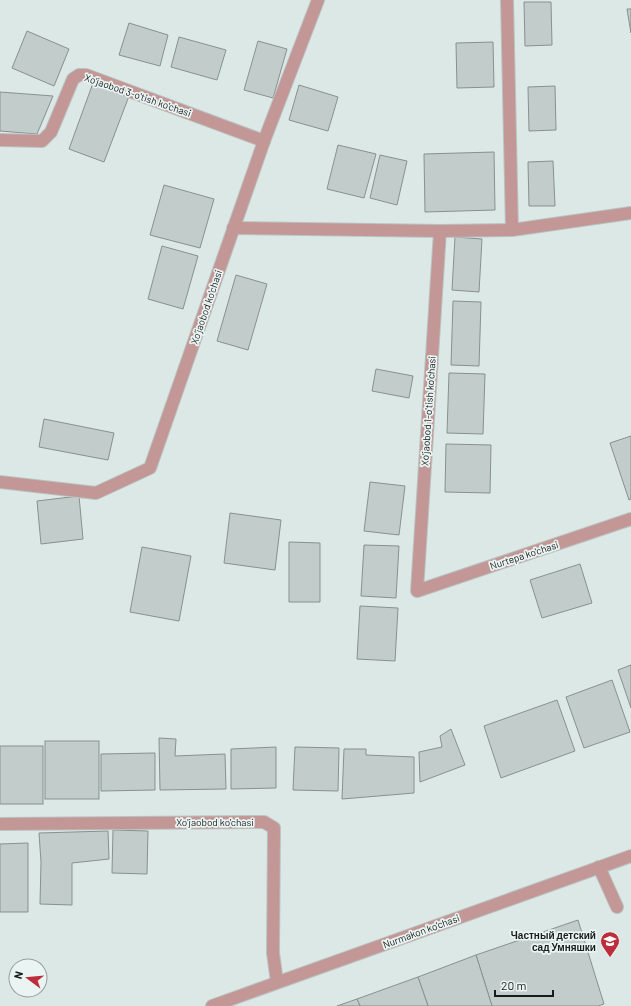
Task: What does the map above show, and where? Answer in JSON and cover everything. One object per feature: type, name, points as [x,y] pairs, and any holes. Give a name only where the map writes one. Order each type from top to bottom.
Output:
[{"type":"street","name":"Xo'jaobod ko'chasi","points":[[0,482],[96,493],[150,468],[264,141],[318,0]]},
{"type":"street","points":[[507,0],[512,230]]},
{"type":"street","name":"Xo'jaobod 3-o'tish ko'chasi","points":[[0,140],[42,141],[51,132],[73,79],[79,75],[86,75],[264,141]]},
{"type":"street","points":[[233,228],[440,231],[512,230],[631,213]]},
{"type":"street","name":"Xo'jaobod 1-o'tish ko'chasi","points":[[417,591],[440,231]]},
{"type":"street","name":"Nurtepa ko'chasi","points":[[417,591],[631,519]]},
{"type":"street","name":"Xo'jaobod ko'chasi","points":[[0,824],[264,822],[274,828],[273,953],[277,982]]},
{"type":"street","name":"Nurmakon ko'chasi","points":[[212,1006],[631,856]]},
{"type":"street","points":[[599,867],[617,907]]},
{"type":"building","points":[[524,2],[551,2],[552,45],[525,46]]},
{"type":"building","points":[[627,9],[631,9],[631,33]]},
{"type":"building","points":[[129,23],[168,35],[160,66],[119,55]]},
{"type":"building","points":[[27,31],[69,49],[54,86],[12,68]]},
{"type":"building","points":[[179,37],[226,50],[217,80],[171,67]]},
{"type":"building","points":[[258,41],[287,49],[273,98],[244,90]]},
{"type":"building","points":[[493,42],[494,87],[457,88],[456,43]]},
{"type":"building","points":[[93,83],[129,96],[104,162],[69,149]]},
{"type":"building","points":[[299,85],[338,97],[328,131],[289,120]]},
{"type":"building","points":[[555,86],[556,130],[529,131],[528,87]]},
{"type":"building","points":[[0,92],[53,96],[37,134],[0,131]]},
{"type":"building","points":[[338,145],[376,154],[364,198],[327,189]]},
{"type":"building","points":[[494,152],[495,210],[425,212],[424,154]]},
{"type":"building","points":[[380,155],[407,161],[397,205],[370,198]]},
{"type":"building","points":[[553,161],[555,206],[529,206],[528,162]]},
{"type":"building","points":[[164,185],[214,199],[200,248],[150,235]]},
{"type":"building","points":[[455,237],[482,239],[479,292],[452,290]]},
{"type":"building","points":[[162,246],[198,256],[183,309],[148,299]]},
{"type":"building","points":[[236,275],[267,284],[248,350],[217,341]]},
{"type":"building","points":[[453,301],[481,302],[479,366],[451,365]]},
{"type":"building","points":[[376,369],[413,376],[409,398],[372,391]]},
{"type":"building","points":[[449,373],[485,374],[483,434],[447,433]]},
{"type":"building","points":[[44,419],[114,433],[108,460],[39,447]]},
{"type":"building","points":[[631,436],[631,499],[629,500],[610,443]]},
{"type":"building","points":[[446,444],[491,445],[490,493],[445,492]]},
{"type":"building","points":[[370,482],[405,486],[399,535],[364,531]]},
{"type":"building","points":[[79,496],[83,539],[41,544],[37,501]]},
{"type":"building","points":[[230,513],[281,520],[275,570],[224,563]]},
{"type":"building","points":[[289,542],[320,543],[320,602],[289,602]]},
{"type":"building","points":[[364,545],[399,546],[396,598],[361,596]]},
{"type":"building","points":[[142,547],[191,556],[179,621],[130,612]]},
{"type":"building","points":[[580,564],[592,603],[542,618],[530,580]]},
{"type":"building","points":[[360,606],[398,608],[395,661],[357,659]]},
{"type":"building","points":[[631,665],[631,708],[618,670]]},
{"type":"building","points":[[612,680],[630,732],[584,748],[566,697]]},
{"type":"building","points":[[557,700],[575,751],[501,778],[484,726]]},
{"type":"building","points":[[451,729],[465,765],[420,782],[419,752],[442,747],[440,736]]},
{"type":"building","points":[[159,738],[176,739],[175,756],[225,754],[226,789],[160,790]]},
{"type":"building","points":[[45,741],[99,741],[99,799],[45,799]]},
{"type":"building","points":[[0,746],[43,746],[43,804],[0,804]]},
{"type":"building","points":[[276,747],[276,788],[231,789],[231,749]]},
{"type":"building","points":[[295,747],[339,748],[338,791],[293,790]]},
{"type":"building","points":[[344,749],[366,749],[366,755],[414,757],[414,793],[342,799]]},
{"type":"building","points":[[155,753],[155,790],[101,791],[101,754]]},
{"type":"building","points":[[113,830],[148,831],[147,874],[112,873]]},
{"type":"building","points":[[108,831],[109,859],[72,863],[72,905],[40,904],[41,862],[39,833]]},
{"type":"building","points":[[28,843],[28,912],[0,912],[0,844]]},
{"type":"building","points":[[578,920],[604,1004],[598,1006],[492,1006],[476,955]]},
{"type":"building","points":[[476,955],[492,1006],[428,1006],[418,977]]},
{"type":"building","points":[[418,977],[428,1006],[360,1006],[357,999]]},
{"type":"building","points":[[357,999],[360,1006],[337,1006]]},
{"type":"place","name":"Частный детский сад Умняшки","points":[[610,958]]}]
